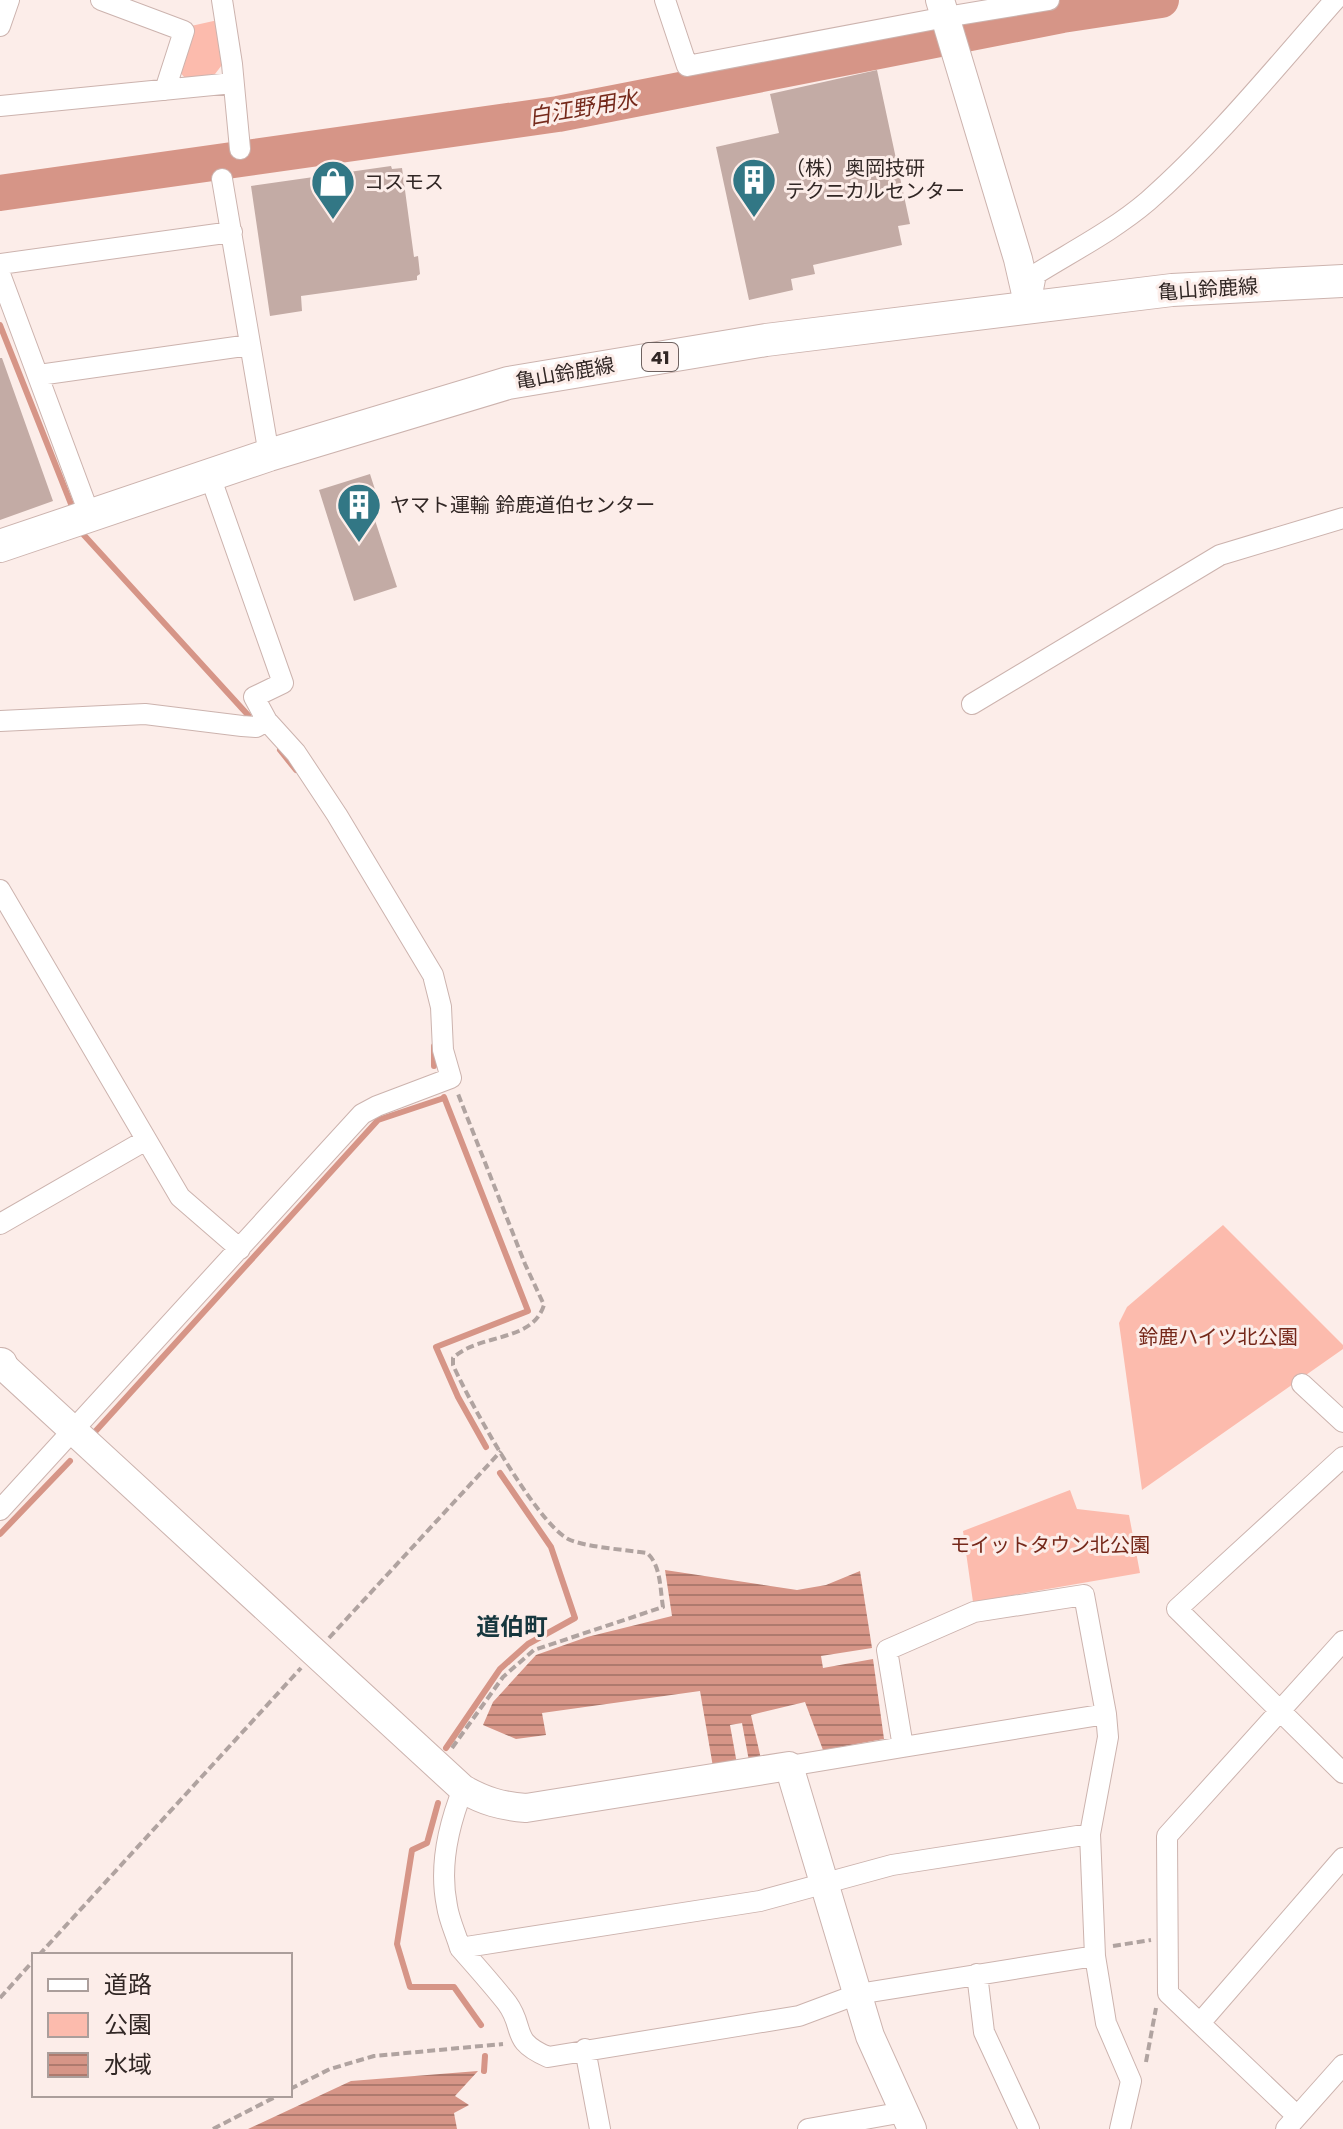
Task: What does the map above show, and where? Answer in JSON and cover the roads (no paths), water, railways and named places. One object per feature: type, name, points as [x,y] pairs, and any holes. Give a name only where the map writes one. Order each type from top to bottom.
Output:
[{"type":"main road","name":"亀山鈴鹿線","points":[[0,546],[269,455],[508,383],[766,340],[1029,307],[1172,290],[1343,281]]},
{"type":"street","points":[[0,26],[9,0]]},
{"type":"street","points":[[101,0],[184,31],[165,90]]},
{"type":"street","points":[[222,0],[240,149]]},
{"type":"street","points":[[665,0],[687,66],[947,22],[1049,0]]},
{"type":"street","points":[[1029,307],[1036,274],[1116,225],[1147,201],[1202,148],[1335,0]]},
{"type":"street","points":[[947,22],[1018,259],[1029,307]]},
{"type":"street","points":[[0,106],[233,83]]},
{"type":"street","points":[[222,179],[269,455]]},
{"type":"street","points":[[0,264],[232,232]]},
{"type":"street","points":[[0,274],[90,516]]},
{"type":"street","points":[[39,375],[250,345]]},
{"type":"street","points":[[0,1510],[362,1114],[451,1078],[443,1050],[441,1007],[433,975],[337,815],[296,753],[267,721],[254,697],[283,683],[210,476]]},
{"type":"street","points":[[972,704],[1220,555],[1343,518]]},
{"type":"street","points":[[0,721],[145,714],[256,727],[267,721]]},
{"type":"street","points":[[0,890],[180,1197],[240,1249]]},
{"type":"street","points":[[0,1224],[146,1140]]},
{"type":"street","points":[[1,1365],[463,1789],[498,1805],[526,1808],[1106,1714]]},
{"type":"street","points":[[1302,1384],[1343,1422]]},
{"type":"street","points":[[1343,1457],[1177,1609],[1343,1773]]},
{"type":"street","points":[[903,1747],[887,1650],[974,1612],[1084,1595],[1108,1737],[1090,1834],[1095,1953],[1106,2023],[1131,2081],[1120,2129]]},
{"type":"street","points":[[1343,1641],[1167,1836],[1168,1993],[1200,2023],[1291,2122],[1343,2065]]},
{"type":"street","points":[[789,1766],[870,2036],[908,2120],[808,2129]]},
{"type":"street","points":[[463,1789],[455,1810],[443,1869],[447,1906],[460,1948],[510,2006],[520,2038],[532,2050],[548,2057],[799,2016],[858,1994],[1095,1953]]},
{"type":"street","points":[[460,1948],[760,1901],[892,1865],[1090,1834]]},
{"type":"street","points":[[1200,2023],[1343,1858]]},
{"type":"street","points":[[977,1974],[984,2032],[1029,2129]]},
{"type":"street","points":[[585,2049],[600,2129]]},
{"type":"water","points":[[665,1570],[797,1590],[826,1585],[860,1571],[872,1648],[821,1656],[823,1668],[873,1659],[884,1739],[823,1750],[805,1702],[751,1715],[761,1759],[749,1761],[742,1723],[730,1725],[737,1764],[713,1767],[700,1691],[542,1713],[546,1735],[516,1739],[483,1725],[493,1702],[536,1655],[587,1637],[672,1616]]},
{"type":"water","points":[[478,2071],[455,2096],[469,2105],[454,2113],[457,2129],[248,2129],[351,2081]]},
{"type":"waterway","name":"白江野用水","points":[[0,193],[558,114],[1062,15],[1161,0]]},
{"type":"waterway","points":[[0,325],[71,504]]},
{"type":"waterway","points":[[82,533],[248,715]]},
{"type":"waterway","points":[[280,750],[296,770]]},
{"type":"waterway","points":[[434,1046],[434,1066]]},
{"type":"waterway","points":[[444,1097],[528,1311],[436,1347],[458,1397],[486,1447]]},
{"type":"waterway","points":[[93,1434],[378,1120],[444,1098]]},
{"type":"waterway","points":[[0,1534],[70,1461]]},
{"type":"waterway","points":[[446,1748],[500,1669],[528,1644],[575,1618],[551,1547],[500,1473]]},
{"type":"waterway","points":[[438,1803],[427,1843],[412,1850],[397,1944],[410,1987],[454,1987],[481,2025]]},
{"type":"waterway","points":[[484,2071],[485,2056]]},
{"type":"place","name":"（株）奥岡技研 テクニカルセンター","points":[[754,219]]},
{"type":"place","name":"コスモス","points":[[333,221]]},
{"type":"place","name":"ヤマト運輸 鈴鹿道伯センター","points":[[359,544]]},
{"type":"district","name":"道伯町","points":[[512,1626]]},
{"type":"park label","name":"鈴鹿ハイツ北公園","points":[[1218,1337]]},
{"type":"park label","name":"モイットタウン北公園","points":[[1050,1545]]}]
